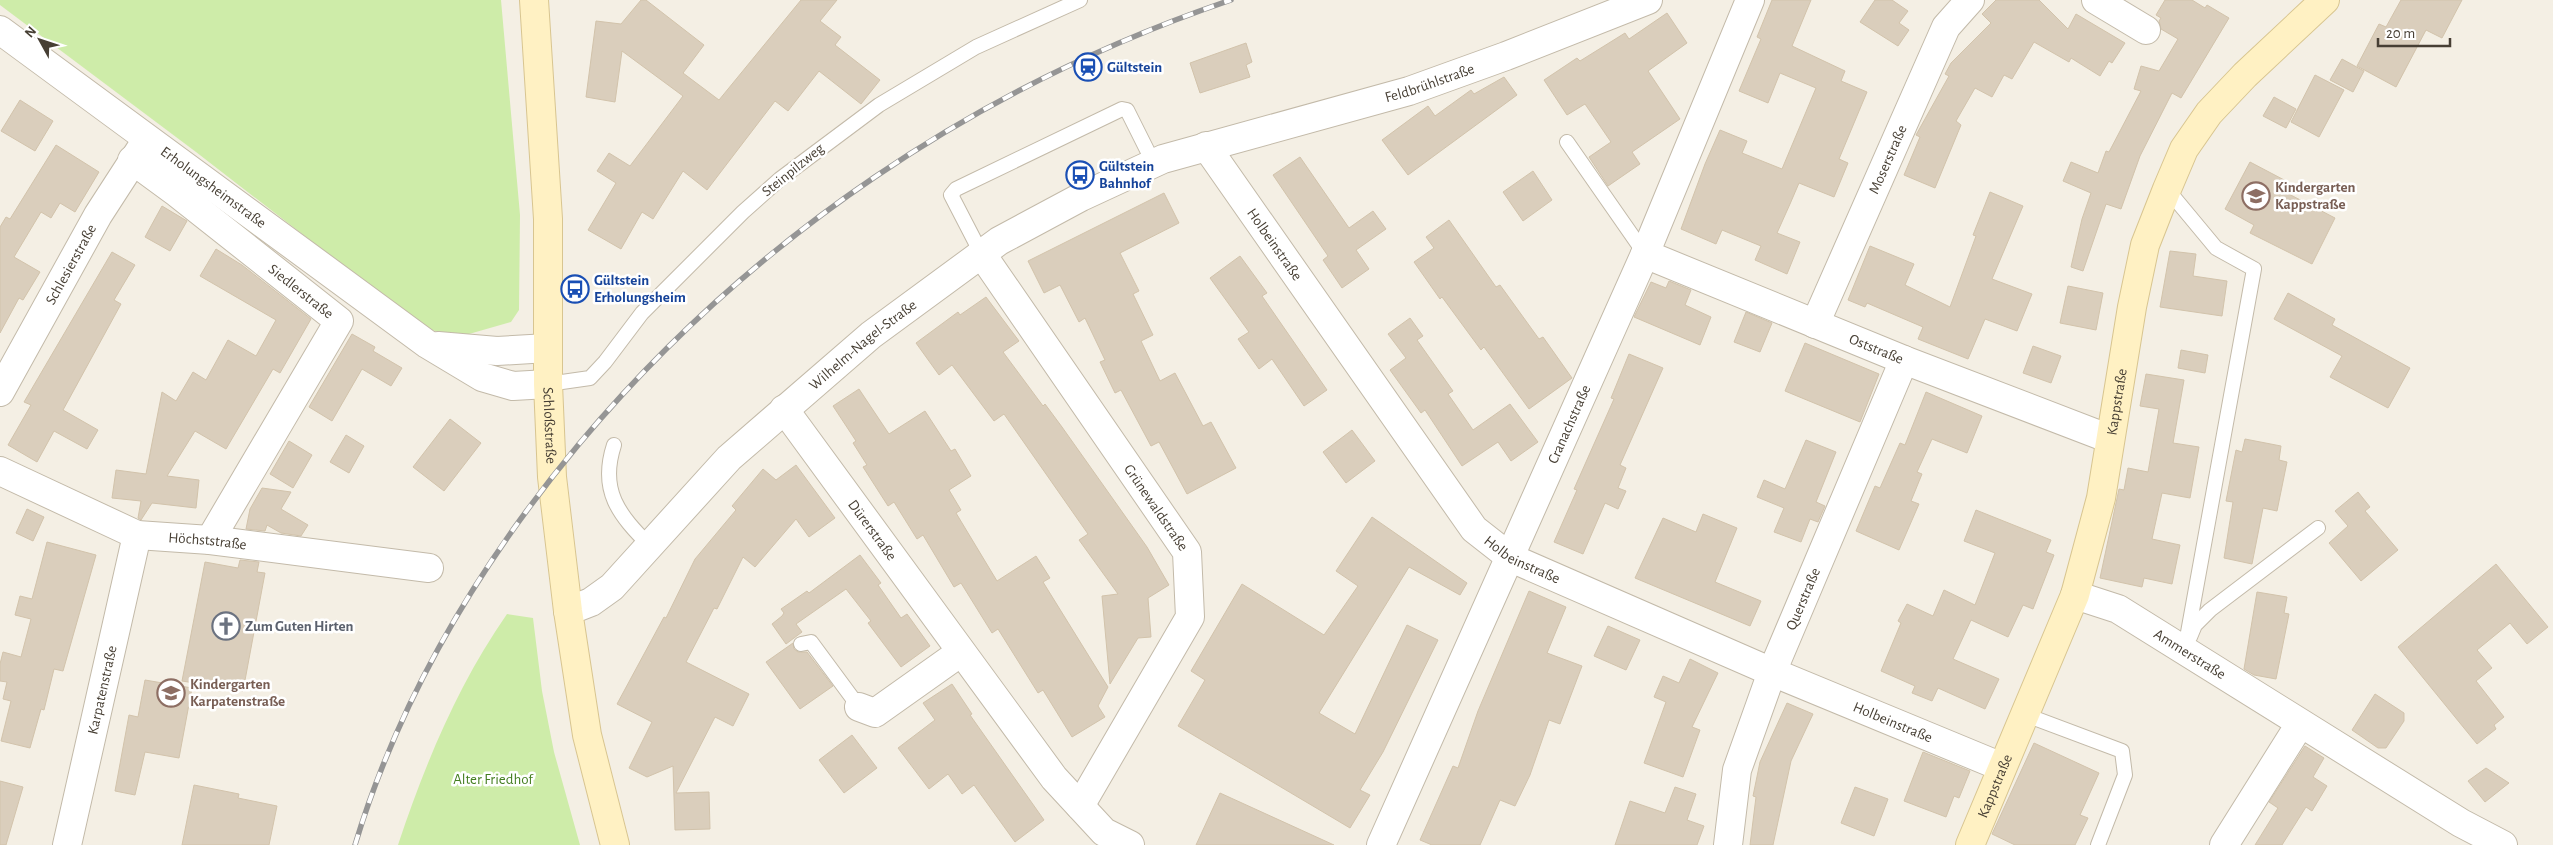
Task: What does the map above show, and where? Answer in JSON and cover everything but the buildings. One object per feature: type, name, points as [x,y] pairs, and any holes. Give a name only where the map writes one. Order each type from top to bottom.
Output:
[{"type":"street","name":"Schloßstraße","points":[[534,0],[548,218],[548,384],[552,476],[568,611],[586,735],[615,845]]},
{"type":"street","name":"Feldbrühlstraße","points":[[1206,146],[1409,91],[1506,56],[1648,0]]},
{"type":"street","name":"Cranachstraße","points":[[1381,845],[1511,558],[1645,254],[1750,0]]},
{"type":"street","name":"Moserstraße","points":[[1815,324],[1946,28],[1970,0]]},
{"type":"street","points":[[2096,0],[2146,30]]},
{"type":"street","name":"Kappstraße","points":[[1970,845],[2076,596],[2101,498],[2132,308],[2145,245],[2167,189],[2184,149],[2209,113],[2245,75],[2325,0]]},
{"type":"street","name":"Erholungsheimstraße","points":[[0,30],[140,150],[427,344],[482,378],[513,386],[548,384]]},
{"type":"street","name":"Wilhelm-Nagel-Straße","points":[[568,611],[591,602],[612,587],[712,476],[784,408],[871,335],[981,253],[1050,213],[1153,162],[1206,146]]},
{"type":"street","name":"Holbeinstraße","points":[[1206,146],[1474,530],[1511,558],[1772,672],[2002,767]]},
{"type":"street","name":"Schlesierstraße","points":[[0,392],[98,215],[140,150]]},
{"type":"street","name":"Siedlerstraße","points":[[140,150],[177,193],[339,321],[210,540]]},
{"type":"street","name":"Grünewaldstraße","points":[[981,253],[1187,552],[1190,617],[1080,806]]},
{"type":"street","name":"Oststraße","points":[[1645,254],[1904,360],[2110,439]]},
{"type":"street","points":[[427,344],[497,351],[548,348]]},
{"type":"street","name":"Querstraße","points":[[1728,845],[1736,770],[1772,672],[1904,360]]},
{"type":"street","name":"Dürerstraße","points":[[784,408],[1054,778],[1080,806],[1100,839],[1130,845]]},
{"type":"street","name":"Höchststraße","points":[[0,471],[137,535],[210,540],[429,568]]},
{"type":"street","name":"Karpatenstraße","points":[[67,845],[137,535]]},
{"type":"street","name":"Ammerstraße","points":[[2076,596],[2118,608],[2300,724],[2461,823],[2503,845]]},
{"type":"street","points":[[859,707],[875,713],[961,652]]},
{"type":"street","points":[[2224,845],[2300,724]]},
{"type":"lane","name":"Steinpilzweg","points":[[548,384],[590,378],[605,362],[642,313],[743,212],[780,179],[879,105],[976,47],[1080,0]]},
{"type":"lane","points":[[981,253],[951,194],[956,189],[1122,108],[1127,110],[1153,162]]},
{"type":"lane","points":[[1567,142],[1645,254]]},
{"type":"lane","points":[[2167,189],[2216,248],[2254,269],[2185,649]]},
{"type":"lane","points":[[614,445],[608,461],[608,480],[613,498],[625,521],[650,546]]},
{"type":"lane","points":[[2185,649],[2195,625],[2210,610],[2318,528]]},
{"type":"lane","points":[[801,644],[812,642],[859,707]]},
{"type":"lane","points":[[2026,715],[2122,751],[2126,775],[2098,845]]},
{"type":"green space","points":[[0,0],[501,0],[520,215],[519,310],[511,322],[455,338],[421,326],[196,152],[0,5]]},
{"type":"green space","name":"Alter Friedhof","points":[[507,614],[533,618],[542,691],[554,752],[580,845],[398,845],[444,725],[473,668]]},
{"type":"railway","points":[[355,845],[373,790],[395,736],[447,633],[476,584],[543,489],[579,444],[646,370],[718,300],[794,236],[874,177],[958,124],[1046,77],[1137,35],[1231,0]]},
{"type":"place","name":"Gültstein","points":[[1088,67]]},
{"type":"place","name":"Gültstein Bahnhof","points":[[1080,175]]},
{"type":"place","name":"Kindergarten Kappstraße","points":[[2256,196]]},
{"type":"place","name":"Gültstein Erholungsheim","points":[[575,289]]},
{"type":"place","name":"Zum Guten Hirten","points":[[226,626]]},
{"type":"place","name":"Kindergarten Karpatenstraße","points":[[171,693]]}]
